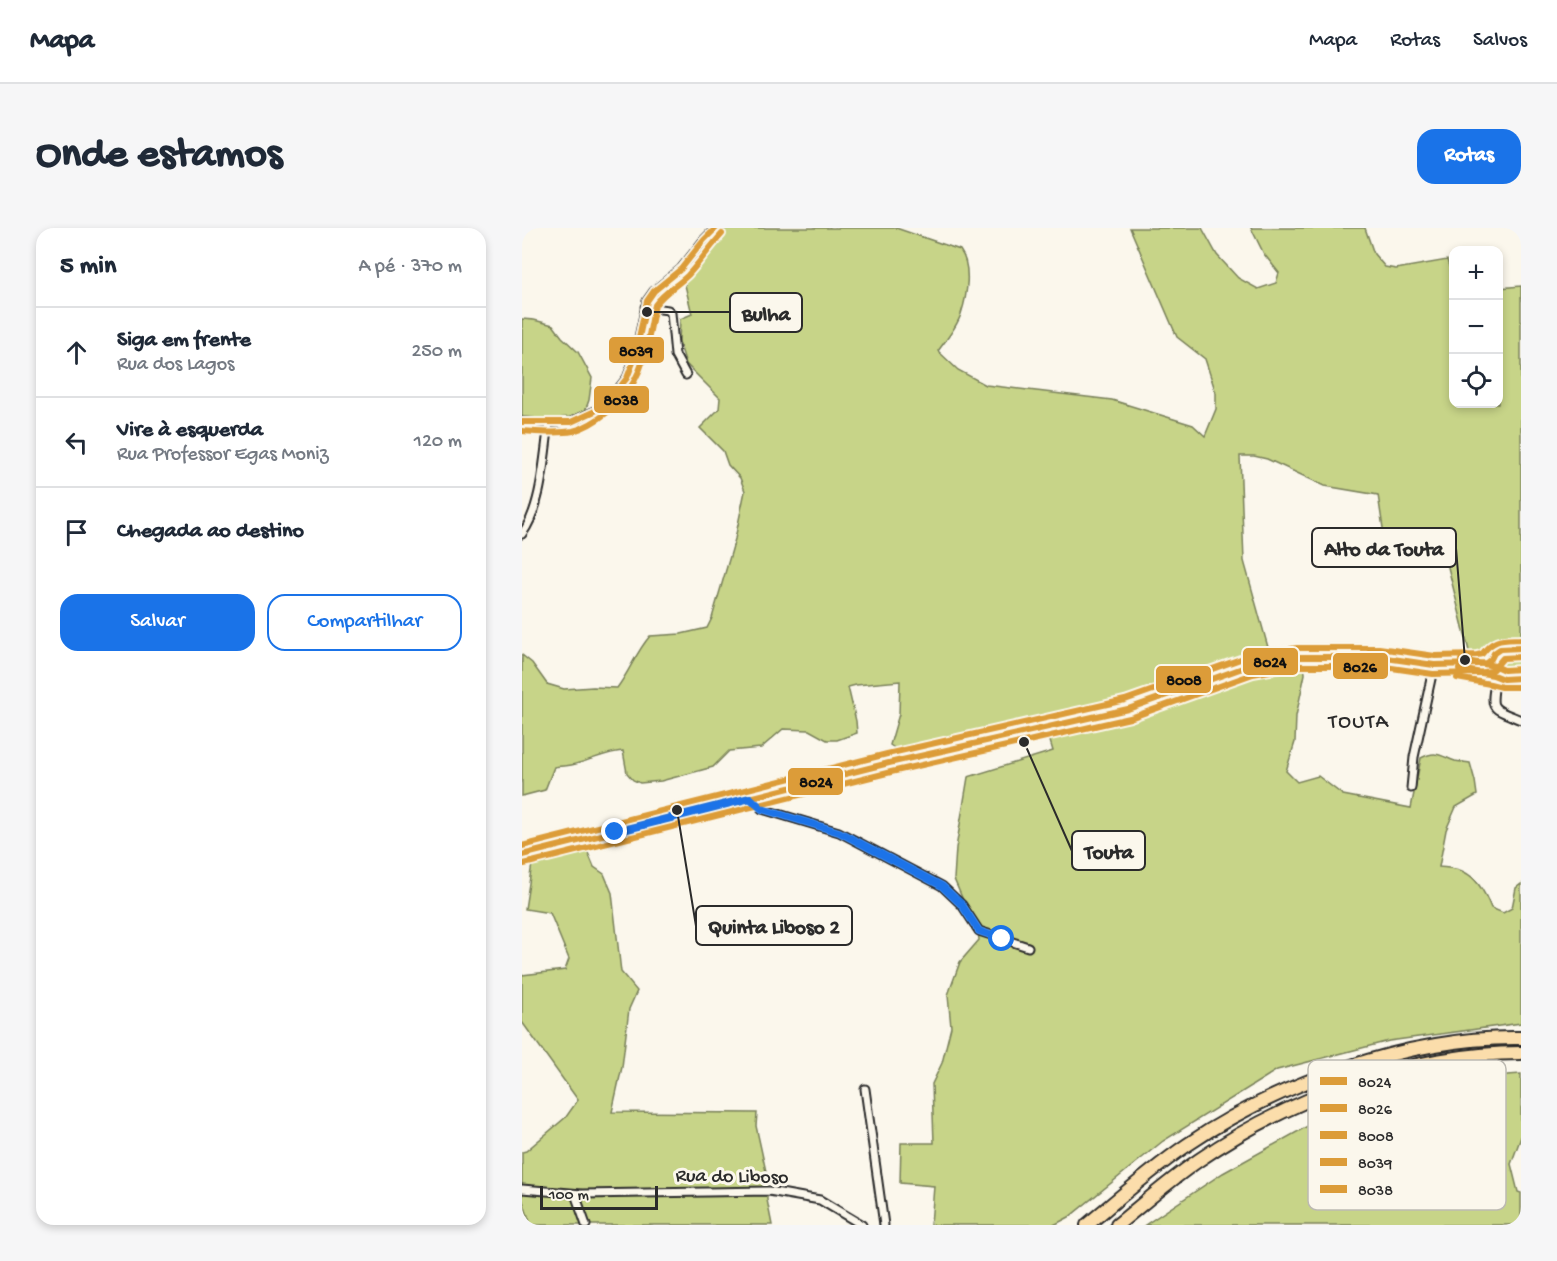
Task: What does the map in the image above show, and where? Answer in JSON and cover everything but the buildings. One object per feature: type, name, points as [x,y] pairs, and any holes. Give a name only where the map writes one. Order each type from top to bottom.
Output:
[{"type":"highway","points":[[1372,1060],[1471,1040],[1521,1038]]},
{"type":"highway","points":[[1443,1060],[1521,1053]]},
{"type":"highway","points":[[1087,1225],[1149,1172],[1189,1144],[1227,1120],[1271,1097],[1308,1081]]},
{"type":"highway","points":[[1117,1225],[1199,1160],[1240,1134],[1308,1101]]},
{"type":"main road","points":[[1495,676],[1490,664],[1494,653],[1500,649],[1521,648]]},
{"type":"main road","points":[[522,855],[889,763],[1128,709],[1251,665],[1297,657],[1379,657],[1503,679],[1521,678]]},
{"type":"main road","points":[[1434,665],[1480,664],[1491,659]]},
{"type":"street","points":[[522,422],[571,422],[595,411],[612,397],[627,378],[634,360],[646,301],[654,291],[681,269],[716,228]]},
{"type":"street","points":[[645,307],[668,310],[671,313],[675,355],[686,375]]},
{"type":"street","points":[[522,534],[530,524],[540,485],[549,423]]},
{"type":"street","points":[[1411,788],[1414,757],[1434,665]]},
{"type":"street","points":[[1495,676],[1493,706],[1521,720]]},
{"type":"street","points":[[750,798],[762,809],[839,832],[942,886],[962,905],[979,931],[1028,947]]},
{"type":"street","points":[[865,1089],[884,1225]]},
{"type":"street","name":"Rua do Liboso","points":[[522,1189],[575,1194],[769,1191],[820,1200],[862,1225]]},
{"type":"street","points":[[575,1194],[586,1225]]},
{"type":"green space","points":[[727,228],[896,228],[960,250],[964,257],[967,281],[961,314],[957,324],[938,351],[958,370],[986,385],[1112,400],[1193,425],[1205,436],[1216,409],[1216,393],[1205,359],[1177,337],[1130,228],[1202,228],[1217,255],[1238,278],[1258,289],[1276,283],[1279,273],[1264,254],[1251,228],[1365,228],[1374,254],[1385,267],[1396,269],[1447,260],[1449,266],[1449,408],[1503,408],[1503,288],[1521,286],[1521,641],[1497,644],[1470,655],[1443,547],[1388,561],[1378,495],[1325,486],[1267,459],[1240,456],[1244,561],[1269,651],[1303,648],[1305,674],[1296,716],[1295,742],[1286,771],[1297,782],[1318,776],[1343,795],[1411,808],[1421,758],[1435,754],[1470,763],[1477,795],[1456,807],[1446,830],[1439,867],[1458,870],[1469,875],[1480,887],[1491,908],[1503,913],[1512,908],[1516,888],[1521,884],[1521,1023],[1389,1041],[1308,1060],[1308,1062],[1277,1070],[1163,1141],[1069,1217],[1054,1225],[931,1225],[934,1186],[900,1183],[901,1143],[934,1143],[932,1084],[942,1063],[951,1027],[948,995],[960,962],[979,940],[977,922],[963,900],[954,879],[956,848],[968,777],[1053,751],[1044,721],[919,747],[896,749],[890,745],[899,714],[900,681],[856,685],[848,687],[857,733],[837,740],[827,740],[809,730],[783,729],[761,748],[729,751],[713,767],[661,781],[640,783],[633,780],[627,773],[623,751],[617,752],[573,765],[554,767],[545,790],[522,796],[522,655],[532,663],[547,684],[564,689],[617,688],[650,636],[681,634],[707,628],[712,618],[735,539],[745,491],[740,478],[728,465],[723,451],[700,428],[719,409],[720,398],[686,364],[679,342],[680,319],[692,314],[685,285],[688,266],[710,236]]},
{"type":"green space","points":[[522,319],[553,325],[578,352],[592,378],[589,400],[583,417],[555,430],[522,428]]},
{"type":"green space","points":[[1521,654],[1521,673],[1501,673],[1496,669],[1496,662],[1500,656]]},
{"type":"green space","points":[[586,848],[594,867],[604,874],[612,893],[621,972],[637,991],[629,1009],[622,1067],[612,1112],[757,1113],[756,1126],[767,1176],[767,1200],[772,1225],[531,1225],[522,1198],[522,1152],[566,1117],[578,1100],[522,1022],[522,975],[565,970],[569,959],[550,913],[525,909],[532,864]]},
{"type":"green space","points":[[1521,1074],[1521,1137],[1511,1164],[1518,1192],[1521,1193],[1521,1225],[1145,1225],[1223,1173],[1308,1126],[1308,1210],[1506,1210],[1506,1075]]},
{"type":"transit line","name":"8039","points":[[522,422],[571,422],[595,411],[612,397],[627,378],[634,360],[647,301],[654,291],[681,269],[716,228]]},
{"type":"transit line","name":"8038","points":[[522,431],[554,433],[578,430],[601,417],[621,400],[637,376],[642,363],[655,305],[662,296],[688,275],[722,234]]},
{"type":"transit line","name":"8008","points":[[522,846],[887,754],[1125,700],[1249,656],[1297,648],[1379,648],[1435,656],[1477,655],[1482,654],[1495,642],[1521,639]]},
{"type":"transit line","name":"8024","points":[[522,855],[889,763],[1128,709],[1251,665],[1297,657],[1379,657],[1434,665],[1478,664],[1486,663],[1500,649],[1521,648]]},
{"type":"transit line","name":"8026","points":[[524,864],[891,772],[1130,718],[1253,674],[1298,666],[1378,666],[1433,674],[1478,673],[1491,671],[1503,658],[1521,657]]},
{"type":"transit line","name":"8008","points":[[1461,660],[1495,666],[1504,670],[1521,669]]},
{"type":"transit line","name":"8024","points":[[1459,669],[1503,679],[1521,678]]},
{"type":"transit line","name":"8026","points":[[1457,678],[1502,687],[1521,687]]},
{"type":"place","name":"Bulha","points":[[647,312]]},
{"type":"place","name":"Alto da Touta","points":[[1465,660]]},
{"type":"place","name":"Touta","points":[[1024,742]]},
{"type":"place","name":"Quinta Liboso 2","points":[[677,810]]},
{"type":"district","name":"TOUTA","points":[[1359,723]]},
{"type":"route","points":[[615,832],[750,798],[762,809],[839,832],[942,886],[962,905],[979,931],[1002,939]]}]
